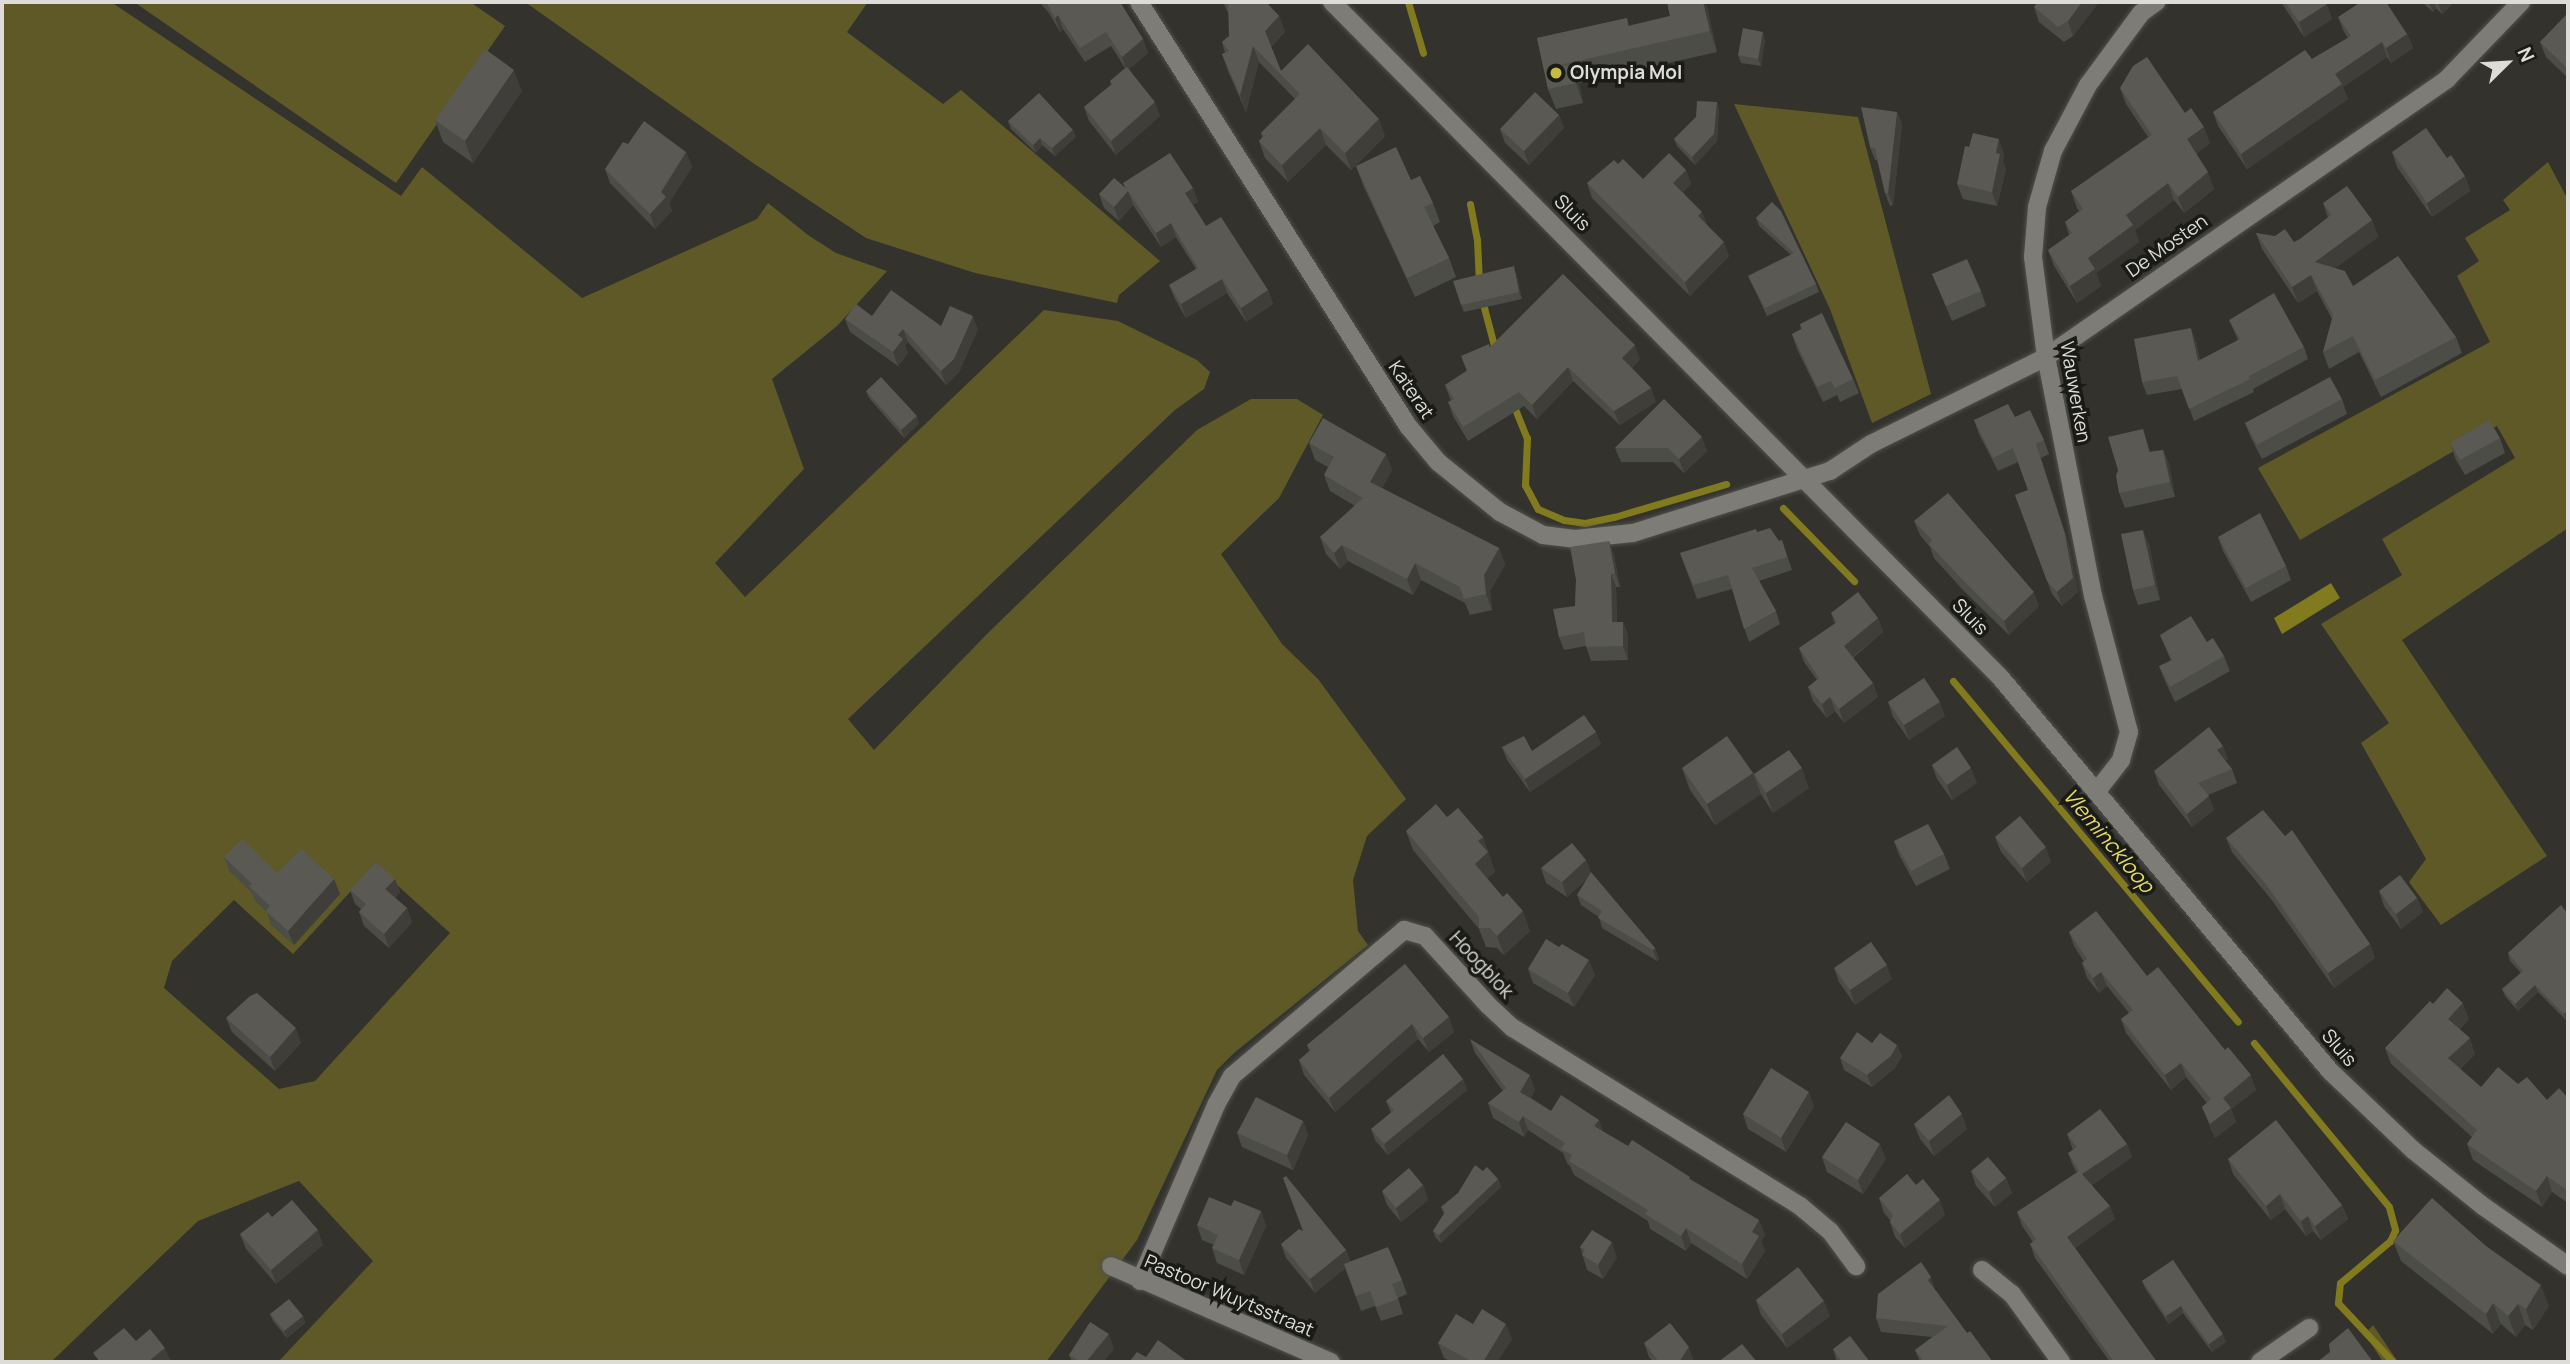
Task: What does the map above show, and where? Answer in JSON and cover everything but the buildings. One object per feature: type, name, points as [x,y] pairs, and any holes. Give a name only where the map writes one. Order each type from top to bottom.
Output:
[{"type":"street","name":"Katerat","points":[[1139,2],[1408,426],[1438,462],[1500,512],[1543,535],[1575,539],[1633,533],[1806,478]]},
{"type":"street","name":"Sluis","points":[[1332,2],[2000,677],[2330,1071],[2413,1150],[2483,1206],[2568,1266]]},
{"type":"street","name":"Wauwerken","points":[[2097,791],[2121,760],[2129,732],[2093,596],[2046,357],[2033,257],[2038,207],[2053,151],[2088,85],[2137,7],[2156,2]]},
{"type":"street","name":"De Mosten","points":[[1806,478],[1830,471],[1871,444],[2046,357],[2447,79],[2521,2]]},
{"type":"street","name":"Hoogblok","points":[[1140,1281],[1216,1105],[1233,1076],[1404,930],[1425,936],[1489,1006],[1513,1028],[1800,1206],[1830,1231],[1856,1266]]},
{"type":"street","name":"Pastoor Wuytsstraat","points":[[1111,1266],[1140,1281],[1331,1362]]},
{"type":"street","points":[[1982,1270],[2012,1294],[2061,1362]]},
{"type":"street","points":[[2260,1362],[2309,1328]]},
{"type":"shaded area","points":[[2,2],[111,2],[401,196],[422,167],[582,298],[757,219],[768,203],[836,253],[887,271],[837,326],[772,379],[804,469],[715,563],[745,597],[1044,310],[1118,321],[1197,360],[1210,372],[1204,389],[1175,410],[848,719],[874,750],[988,633],[1197,430],[1251,399],[1297,399],[1323,415],[1279,498],[1221,554],[1282,644],[1318,679],[1406,799],[1367,836],[1353,880],[1358,931],[1368,945],[1234,1053],[1217,1070],[1137,1240],[1046,1362],[278,1362],[373,1261],[299,1181],[198,1221],[51,1362],[2,1362]],"holes":[[[375,865],[450,933],[315,1081],[279,1089],[164,988],[172,961],[234,900],[293,954]]]},
{"type":"shaded area","points":[[134,2],[470,2],[505,26],[396,183]]},
{"type":"shaded area","points":[[525,2],[868,2],[847,32],[943,104],[961,90],[1160,261],[1119,295],[1117,303],[975,273],[866,238],[753,163]]},
{"type":"shaded area","points":[[1734,104],[1858,117],[1931,394],[1872,423],[1830,309]]},
{"type":"shaded area","points":[[2548,162],[2568,200],[2568,528],[2402,640],[2547,856],[2441,925],[2409,882],[2426,859],[2361,743],[2389,723],[2321,624],[2402,575],[2382,539],[2515,458],[2497,426],[2300,540],[2258,468],[2490,342],[2457,276],[2479,261],[2465,238],[2510,210],[2503,200]]},
{"type":"shaded area","points":[[2331,583],[2340,598],[2282,634],[2274,618]]},
{"type":"shaded area","points":[[2373,1325],[2398,1362],[2383,1362],[2365,1334]]},
{"type":"waterway","name":"Vleminckloop","points":[[1408,2],[1423,53]]},
{"type":"waterway","name":"Vleminckloop","points":[[1470,204],[1477,240],[1479,282]]},
{"type":"waterway","name":"Vleminckloop","points":[[1482,300],[1496,353]]},
{"type":"waterway","name":"Vleminckloop","points":[[1513,404],[1527,438],[1525,485],[1538,509],[1564,520],[1585,523],[1614,517],[1726,484]]},
{"type":"waterway","name":"Vleminckloop","points":[[1783,508],[1854,581]]},
{"type":"waterway","name":"Vleminckloop","points":[[1953,681],[2238,1022]]},
{"type":"waterway","name":"Vleminckloop","points":[[2254,1043],[2389,1207],[2395,1230],[2390,1241],[2340,1283],[2338,1303],[2393,1362]]},
{"type":"place","name":"Olympia Mol","points":[[1556,73]]}]
